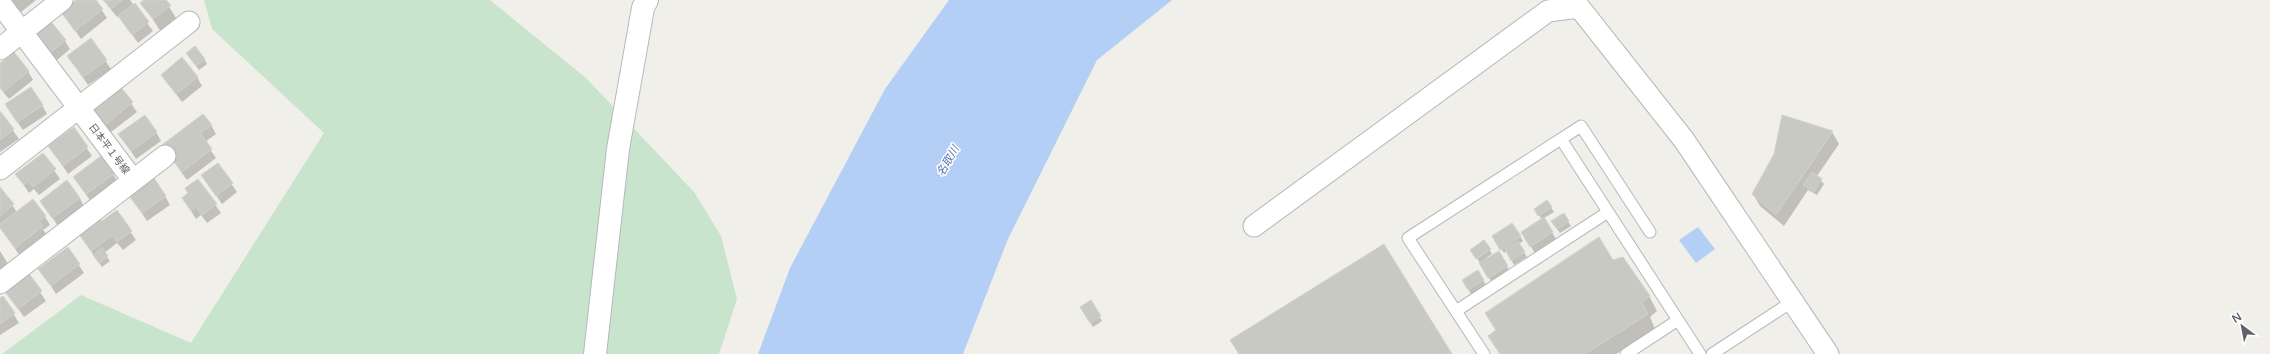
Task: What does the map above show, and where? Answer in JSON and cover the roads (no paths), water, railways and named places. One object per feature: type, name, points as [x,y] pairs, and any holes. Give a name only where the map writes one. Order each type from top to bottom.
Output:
[{"type":"street","points":[[0,49],[62,0]]},
{"type":"street","points":[[594,354],[618,149],[643,8],[647,0]]},
{"type":"street","name":"日本平１号線","points":[[0,3],[132,180],[0,283]]},
{"type":"street","points":[[1254,226],[1548,10],[1579,7],[1684,140],[1828,354]]},
{"type":"street","points":[[0,169],[189,22]]},
{"type":"street","points":[[132,180],[165,156]]},
{"type":"lane","points":[[1484,354],[1408,238],[1582,126],[1650,232]]},
{"type":"lane","points":[[1561,139],[1700,354]]},
{"type":"lane","points":[[1456,311],[1608,212]]},
{"type":"lane","points":[[1712,354],[1793,301]]},
{"type":"lane","points":[[1626,354],[1678,320]]},
{"type":"water","name":"名取川","points":[[949,0],[1172,0],[1097,60],[1008,239],[963,354],[758,354],[790,268],[885,89]]},
{"type":"water","points":[[1698,227],[1715,249],[1696,263],[1679,240]]}]
